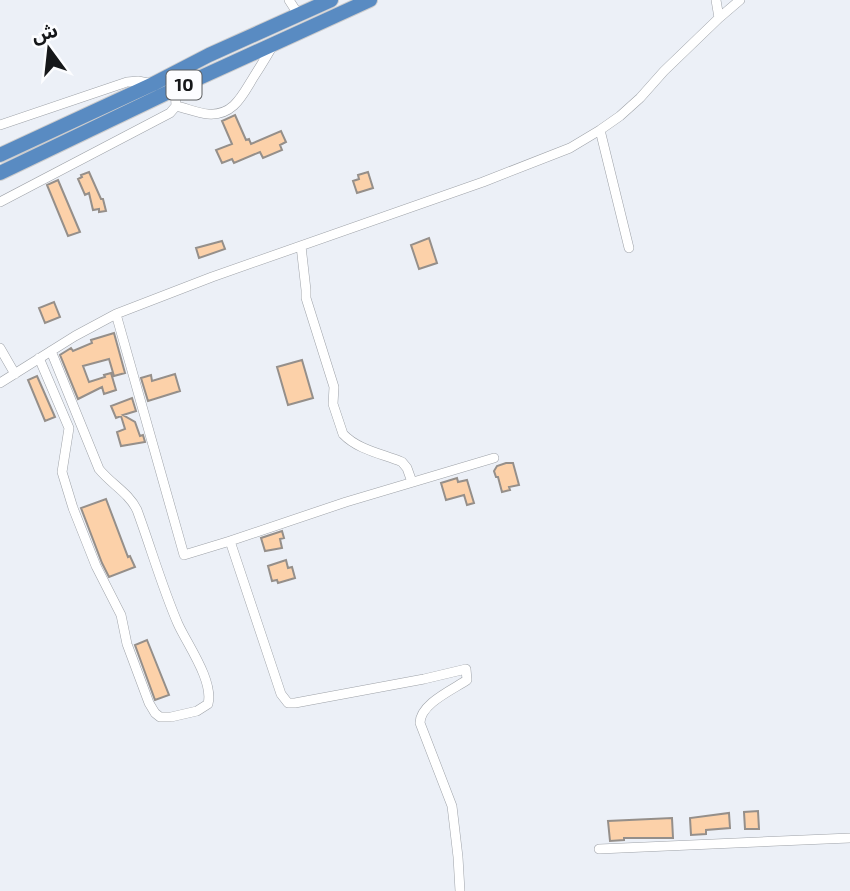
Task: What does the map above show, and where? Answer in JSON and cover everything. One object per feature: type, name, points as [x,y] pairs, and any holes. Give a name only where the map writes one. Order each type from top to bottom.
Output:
[{"type":"highway","name":"10","points":[[0,155],[331,0]]},
{"type":"highway","name":"10","points":[[0,173],[370,0]]},
{"type":"street","points":[[289,0],[298,14]]},
{"type":"street","points":[[716,0],[719,18]]},
{"type":"street","points":[[0,383],[116,314],[570,148],[600,130],[640,98],[664,71],[740,0]]},
{"type":"street","points":[[176,106],[207,114],[227,110],[245,94],[273,45]]},
{"type":"street","points":[[0,125],[127,82],[153,84]]},
{"type":"street","points":[[0,202],[170,113],[176,106],[175,89]]},
{"type":"street","points":[[600,130],[629,248]]},
{"type":"street","points":[[301,246],[306,298],[334,387],[333,404],[341,431],[357,445],[402,462],[412,482]]},
{"type":"street","points":[[116,314],[183,554],[494,458]]},
{"type":"street","points":[[0,348],[15,374]]},
{"type":"street","points":[[39,358],[69,428],[61,469],[73,508],[96,566],[121,615],[127,644],[149,703],[160,717],[197,711],[208,704],[210,697],[203,672],[178,624],[137,510],[130,497],[99,469],[51,351]]},
{"type":"street","points":[[230,541],[281,694],[288,703],[466,669],[467,680],[428,705],[420,717],[421,726],[452,806],[460,891]]},
{"type":"street","points":[[599,849],[850,838]]},
{"type":"building","points":[[235,115],[246,140],[249,139],[251,144],[281,131],[286,142],[280,145],[282,150],[263,158],[260,152],[234,163],[232,159],[222,163],[216,150],[232,144],[222,121]]},
{"type":"building","points":[[89,172],[106,211],[93,210],[89,193],[85,195],[78,179]]},
{"type":"building","points":[[368,172],[373,188],[357,193],[353,181],[359,179],[358,175]]},
{"type":"building","points":[[58,180],[80,232],[68,236],[47,185]]},
{"type":"building","points":[[429,238],[437,263],[419,269],[411,245]]},
{"type":"building","points":[[222,241],[225,249],[199,258],[196,248]]},
{"type":"building","points":[[54,302],[60,317],[45,323],[39,308]]},
{"type":"building","points":[[114,333],[125,373],[114,376],[109,359],[83,366],[89,382],[111,373],[116,390],[104,394],[102,387],[78,399],[60,355],[71,348],[73,351],[92,343],[91,340]]},
{"type":"building","points":[[302,360],[313,398],[288,405],[277,367]]},
{"type":"building","points":[[175,374],[180,391],[148,401],[141,378],[151,375],[152,381]]},
{"type":"building","points":[[37,376],[55,417],[45,421],[28,380]]},
{"type":"building","points":[[132,398],[136,411],[123,415],[135,422],[145,442],[121,446],[117,432],[125,429],[121,416],[116,418],[111,406]]},
{"type":"building","points":[[513,463],[519,485],[502,492],[494,471],[497,466]]},
{"type":"building","points":[[457,478],[458,482],[467,480],[474,503],[467,505],[464,495],[446,500],[441,483]]},
{"type":"building","points":[[106,499],[128,557],[130,556],[135,567],[109,577],[81,508]]},
{"type":"building","points":[[282,531],[282,548],[265,551],[261,538]]},
{"type":"building","points":[[286,560],[288,568],[292,567],[295,578],[278,583],[277,580],[272,581],[268,566]]},
{"type":"building","points":[[147,640],[169,695],[155,700],[135,645]]},
{"type":"building","points":[[758,811],[759,829],[745,829],[744,812]]},
{"type":"building","points":[[729,813],[730,828],[706,830],[706,834],[691,835],[690,818]]},
{"type":"building","points":[[672,818],[673,838],[624,838],[610,841],[608,821]]}]
